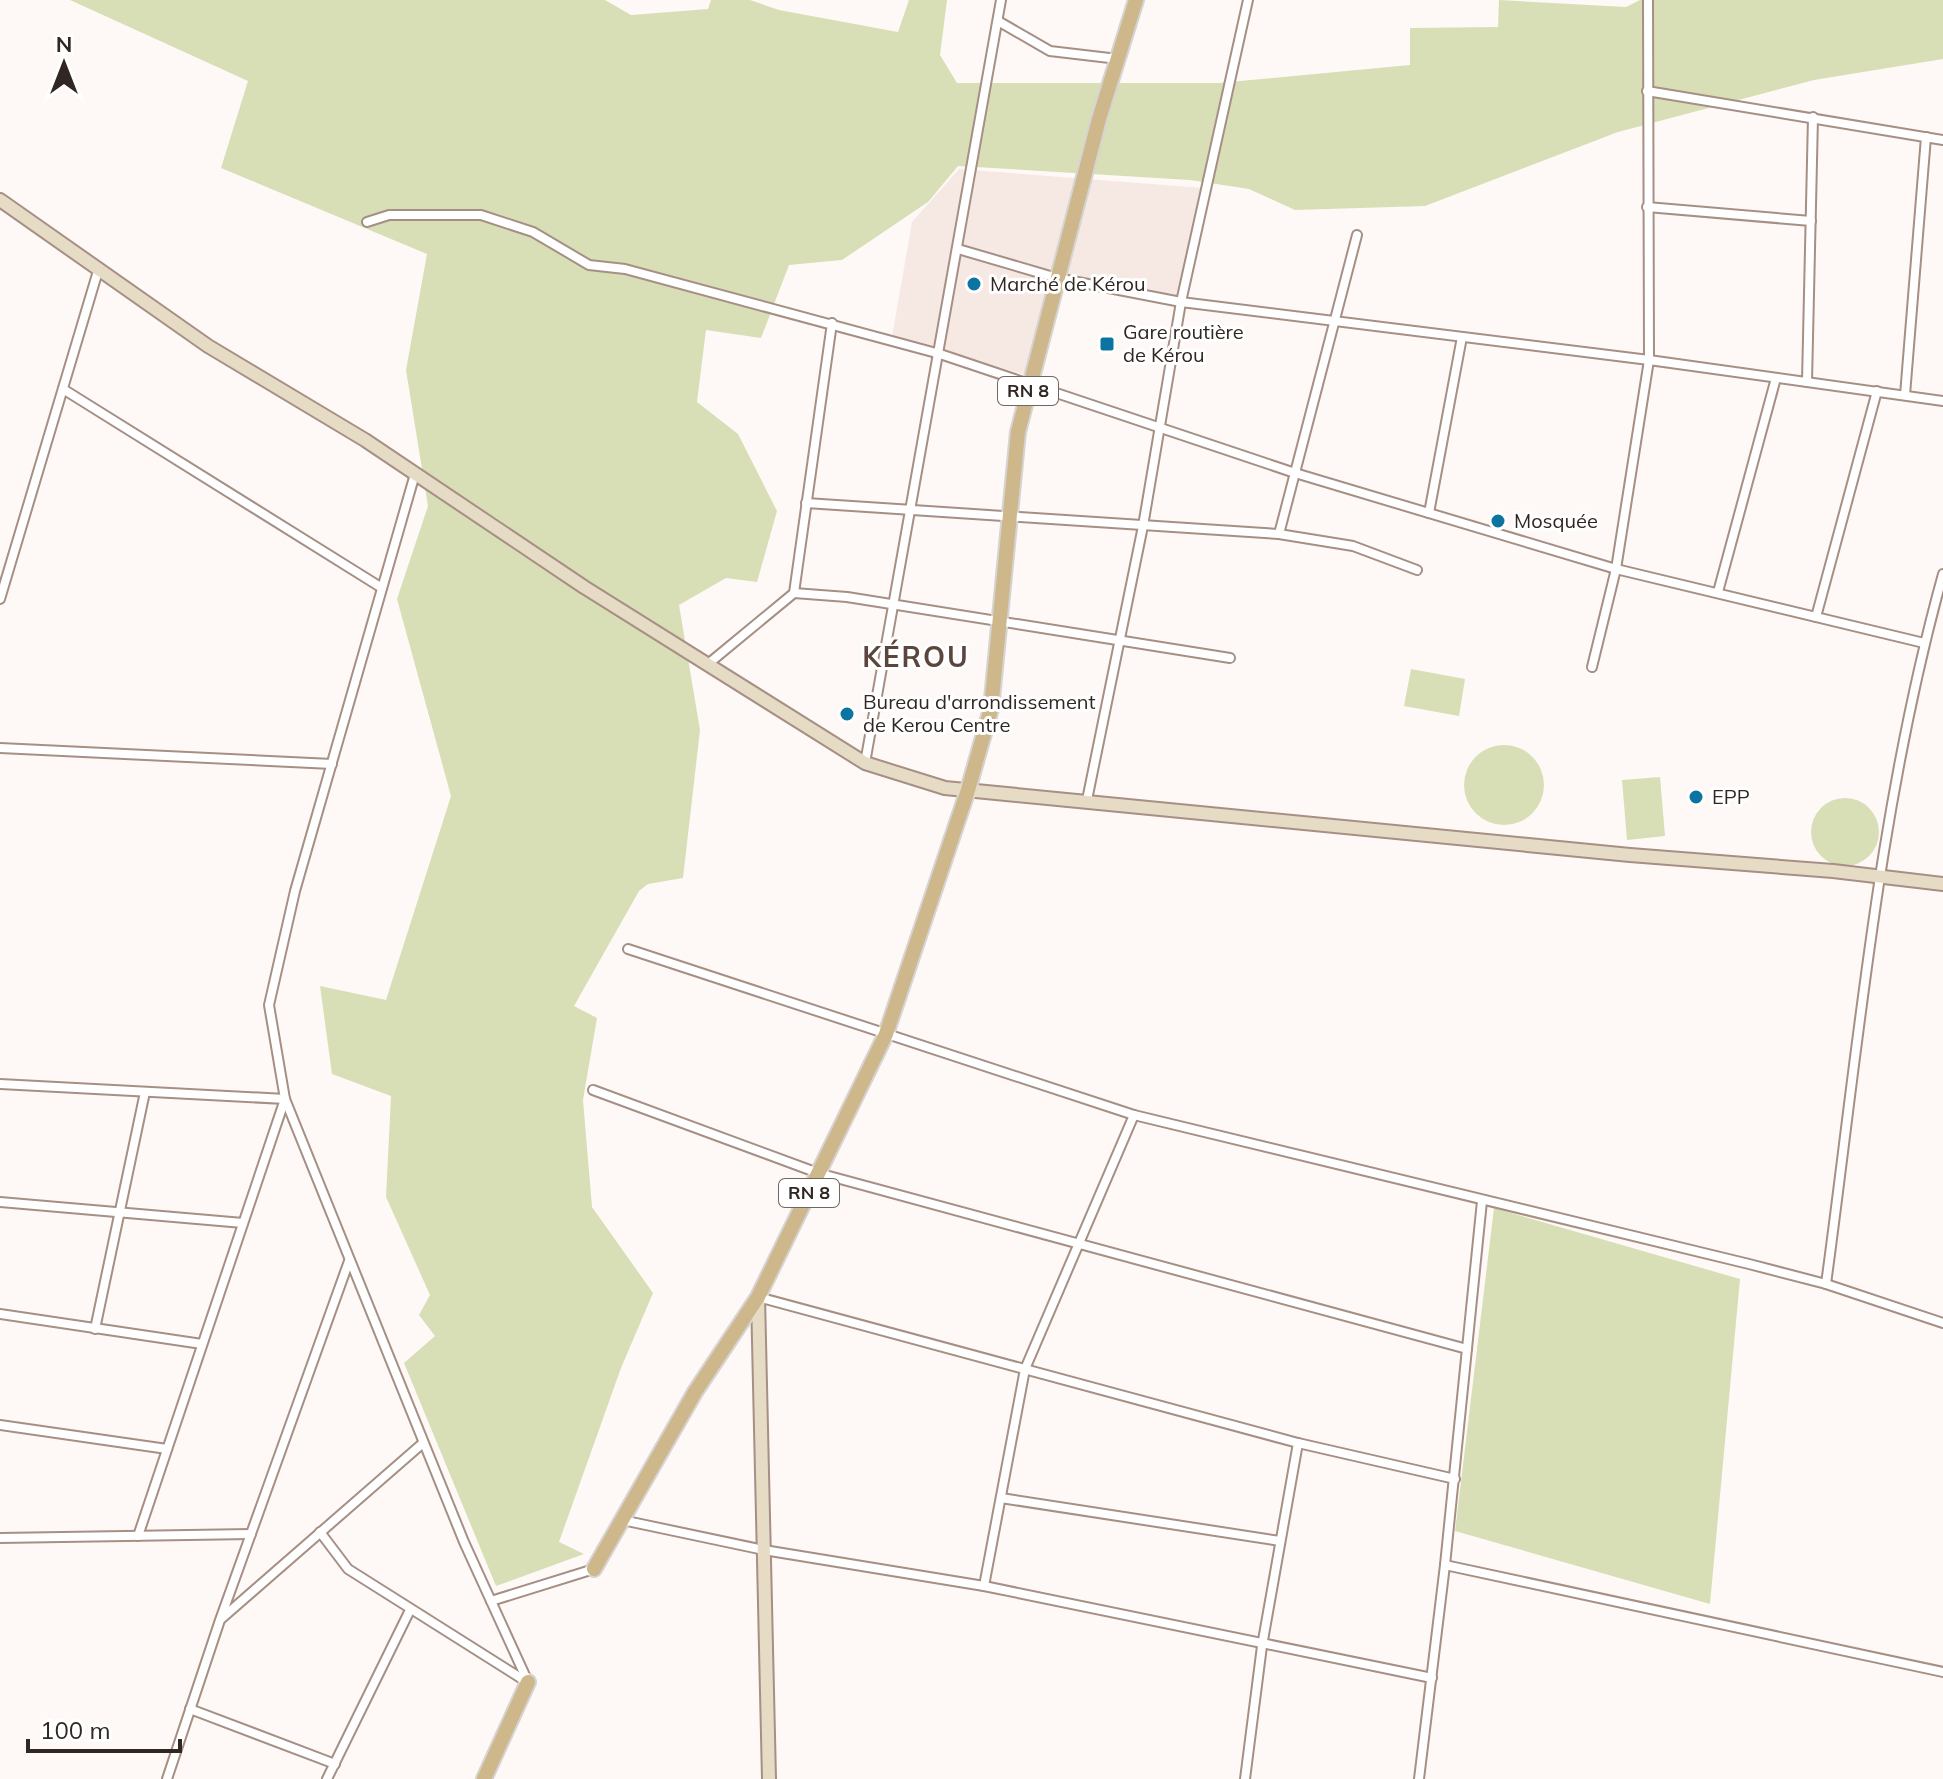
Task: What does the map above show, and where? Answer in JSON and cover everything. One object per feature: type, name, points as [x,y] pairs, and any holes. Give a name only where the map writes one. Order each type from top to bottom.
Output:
[{"type":"main road","name":"RN 8","points":[[594,1569],[695,1392],[758,1297],[886,1034],[968,790],[991,709],[1018,432],[1057,277],[1136,0]]},
{"type":"main road","points":[[484,1779],[528,1682]]},
{"type":"street","points":[[865,763],[1001,0]]},
{"type":"street","points":[[1087,800],[1143,526],[1181,302],[1248,0]]},
{"type":"street","points":[[1592,667],[1616,569],[1649,360],[1648,0]]},
{"type":"street","points":[[998,21],[1050,51],[1118,59]]},
{"type":"street","points":[[1647,91],[1943,140]]},
{"type":"street","points":[[1807,382],[1813,117]]},
{"type":"street","points":[[1905,395],[1926,137]]},
{"type":"street","points":[[0,200],[208,346],[415,474],[865,763],[945,788],[1943,884]]},
{"type":"street","points":[[1647,207],[1811,221]]},
{"type":"street","points":[[367,222],[389,215],[481,215],[533,232],[589,265],[625,269],[940,354],[1295,473],[1616,569],[1924,643]]},
{"type":"street","points":[[1279,534],[1357,235]]},
{"type":"street","points":[[958,249],[1057,277],[1181,302],[1649,360],[1943,401]]},
{"type":"street","points":[[0,599],[98,271]]},
{"type":"street","points":[[708,664],[794,593],[832,323]]},
{"type":"street","points":[[1429,513],[1462,337]]},
{"type":"street","points":[[1718,592],[1776,378]]},
{"type":"street","points":[[63,389],[382,588]]},
{"type":"street","points":[[1816,617],[1877,391]]},
{"type":"street","points":[[415,474],[295,891],[269,1005],[285,1099],[423,1443],[528,1682]]},
{"type":"street","points":[[806,503],[1279,534],[1353,546],[1417,570]]},
{"type":"street","points":[[1826,1284],[1881,877],[1924,643],[1943,574]]},
{"type":"street","points":[[794,593],[894,604],[1230,658]]},
{"type":"street","points":[[0,748],[332,764]]},
{"type":"street","points":[[628,949],[1134,1115],[1826,1284],[1943,1323]]},
{"type":"street","points":[[0,1084],[285,1099]]},
{"type":"street","points":[[593,1090],[818,1173],[1467,1349]]},
{"type":"street","points":[[95,1329],[145,1092]]},
{"type":"street","points":[[138,1536],[285,1099]]},
{"type":"street","points":[[984,1586],[1025,1369],[1081,1245],[1134,1115]]},
{"type":"street","points":[[1419,1779],[1455,1479],[1482,1201]]},
{"type":"street","points":[[0,1202],[243,1223]]},
{"type":"street","points":[[167,1779],[220,1620],[349,1261]]},
{"type":"street","points":[[769,1779],[758,1297],[1298,1443],[1455,1479]]},
{"type":"street","points":[[0,1314],[202,1344]]},
{"type":"street","points":[[0,1425],[167,1449]]},
{"type":"street","points":[[220,1620],[423,1443]]},
{"type":"street","points":[[1245,1779],[1262,1646],[1298,1443]]},
{"type":"street","points":[[1001,1498],[1280,1541]]},
{"type":"street","points":[[622,1520],[764,1550],[984,1586],[1262,1646],[1432,1678]]},
{"type":"street","points":[[320,1532],[348,1569],[528,1682]]},
{"type":"street","points":[[0,1538],[251,1534]]},
{"type":"street","points":[[1445,1565],[1943,1672]]},
{"type":"street","points":[[491,1601],[594,1569]]},
{"type":"street","points":[[327,1779],[410,1610]]},
{"type":"street","points":[[190,1709],[335,1764]]},
{"type":"shaded area","name":"Marché de Kérou","points":[[959,169],[1203,188],[1179,296],[1051,272],[1026,375],[892,337],[912,222]]},
{"type":"green space","points":[[70,0],[605,0],[631,15],[708,9],[711,0],[750,0],[779,10],[898,32],[909,0],[947,0],[940,55],[957,83],[1219,83],[1410,65],[1410,28],[1498,27],[1499,0],[1626,7],[1640,0],[1943,0],[1943,59],[1814,80],[1618,132],[1425,206],[1295,210],[1249,189],[1190,180],[958,166],[928,202],[842,260],[789,265],[761,338],[706,330],[697,402],[738,434],[777,511],[757,582],[726,578],[679,605],[700,730],[683,878],[648,884],[639,891],[574,1006],[597,1018],[583,1100],[592,1207],[653,1293],[621,1368],[559,1542],[584,1554],[496,1586],[404,1363],[435,1336],[419,1315],[430,1295],[386,1197],[391,1096],[332,1074],[320,986],[386,1000],[451,796],[397,599],[428,506],[406,370],[427,254],[221,168],[248,81]]},
{"type":"green space","points":[[1411,669],[1465,679],[1459,716],[1404,706]]},
{"type":"green space","points":[[1504,745],[1519,748],[1532,757],[1541,770],[1544,785],[1541,800],[1532,813],[1519,822],[1504,825],[1489,822],[1476,813],[1467,800],[1464,785],[1467,770],[1476,757],[1489,748]]},
{"type":"green space","points":[[1660,777],[1665,836],[1627,840],[1622,780]]},
{"type":"green space","points":[[1838,798],[1852,798],[1864,803],[1874,813],[1879,832],[1874,851],[1864,861],[1852,866],[1838,866],[1826,861],[1816,851],[1811,839],[1811,825],[1816,813],[1826,803]]},
{"type":"green space","points":[[1494,1208],[1740,1279],[1710,1604],[1455,1531]]},
{"type":"place","name":"Marché de Kérou","points":[[974,284]]},
{"type":"place","name":"Gare routière de Kérou","points":[[1107,344]]},
{"type":"place","name":"Mosquée","points":[[1498,521]]},
{"type":"place","name":"Bureau d'arrondissement de Kerou Centre","points":[[847,714]]},
{"type":"place","name":"EPP","points":[[1696,797]]},
{"type":"district","name":"KÉROU","points":[[916,657]]}]
